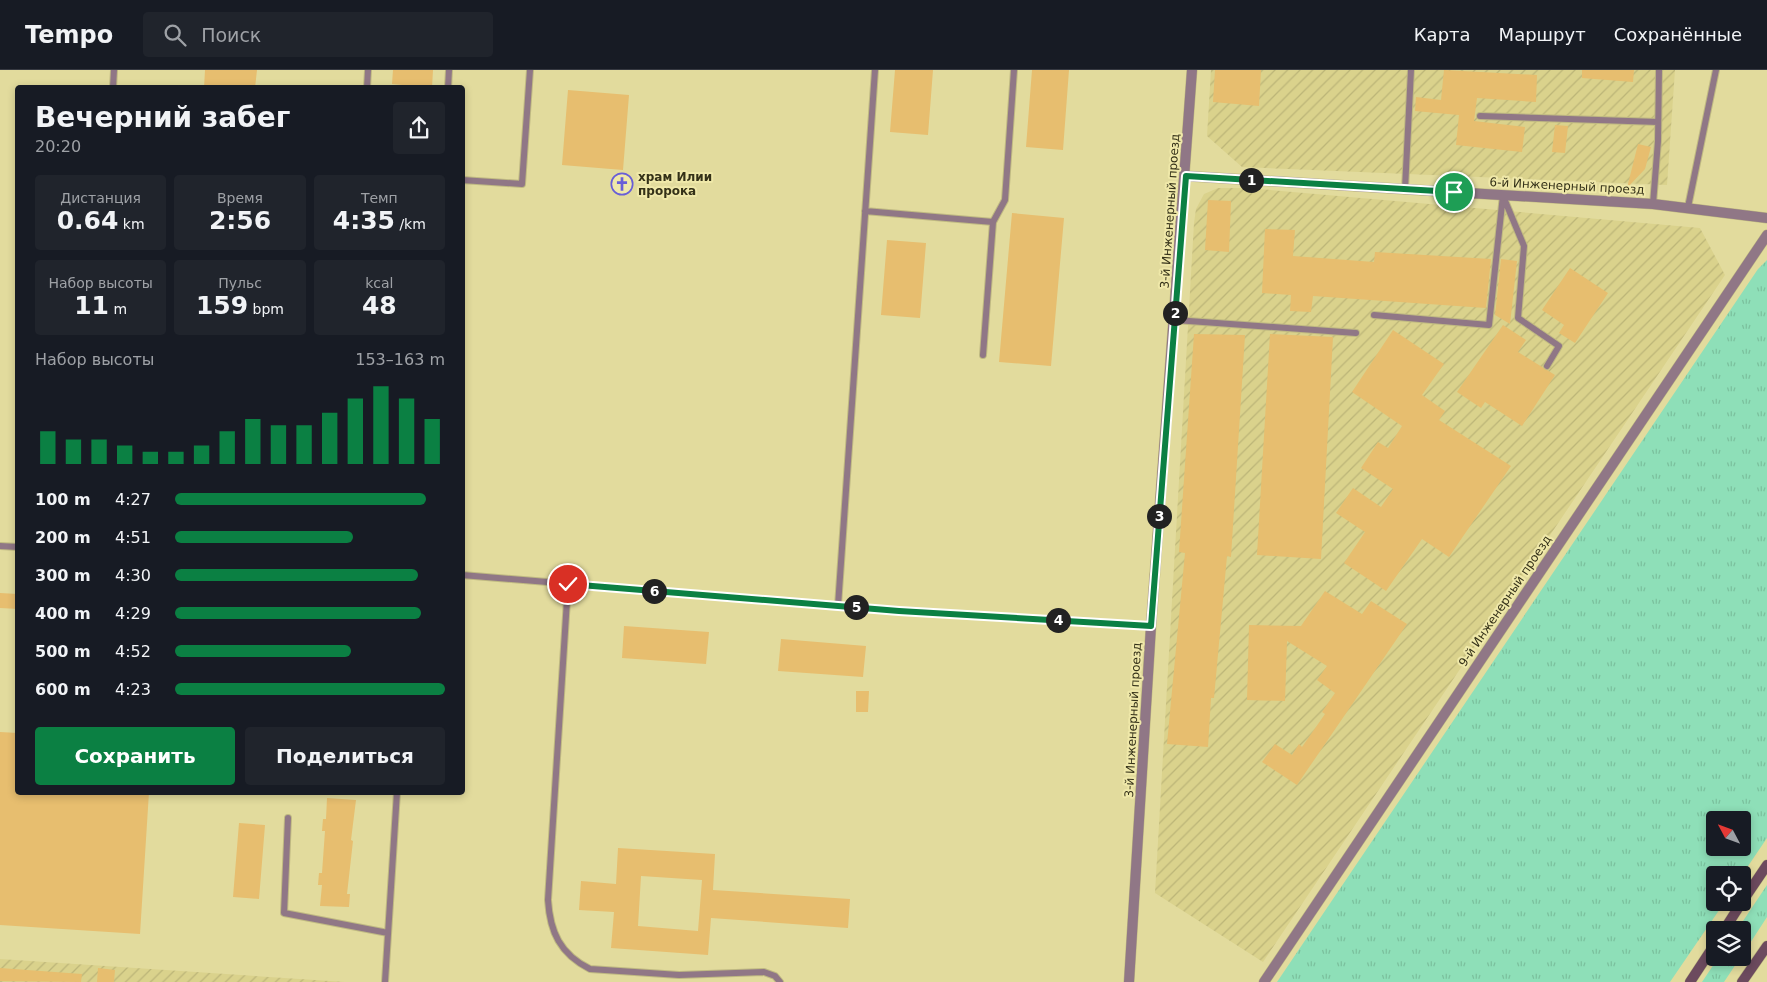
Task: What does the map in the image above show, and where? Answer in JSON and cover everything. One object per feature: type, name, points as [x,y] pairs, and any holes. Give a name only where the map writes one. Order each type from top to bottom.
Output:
[{"type":"main road","points":[[1751,889],[1767,866]]},
{"type":"main road","points":[[1742,982],[1767,946]]},
{"type":"main road","points":[[1690,982],[1706,958]]},
{"type":"street","name":"3-й Инженерный проезд","points":[[1130,982],[1151,626],[1186,176],[1192,70]]},
{"type":"street","name":"6-й Инженерный проезд","points":[[1186,176],[1653,204],[1767,218]]},
{"type":"street","name":"9-й Инженерный проезд","points":[[1264,982],[1767,235]]},
{"type":"lane","points":[[113,85],[114,70]]},
{"type":"lane","points":[[367,85],[368,70]]},
{"type":"lane","points":[[448,85],[449,70]]},
{"type":"lane","points":[[465,180],[522,184],[530,70]]},
{"type":"lane","points":[[838,606],[875,70]]},
{"type":"lane","points":[[983,356],[994,222],[1005,200],[1014,70]]},
{"type":"lane","points":[[1405,189],[1411,70]]},
{"type":"lane","points":[[1653,204],[1659,70]]},
{"type":"lane","points":[[1688,207],[1716,70]]},
{"type":"lane","points":[[1480,116],[1658,122]]},
{"type":"lane","points":[[1374,315],[1489,325],[1503,195]]},
{"type":"lane","points":[[1503,195],[1524,246],[1518,318],[1559,346],[1547,366]]},
{"type":"lane","points":[[865,211],[994,222]]},
{"type":"lane","points":[[1175,320],[1356,333]]},
{"type":"lane","points":[[0,546],[15,547]]},
{"type":"lane","points":[[465,575],[838,606],[1151,626]]},
{"type":"lane","points":[[568,584],[548,900],[549,917],[554,936],[563,951],[590,969],[679,975],[764,972],[775,976],[780,982]]},
{"type":"lane","points":[[385,982],[397,795]]},
{"type":"lane","points":[[288,818],[284,913],[388,933]]},
{"type":"shaded area","points":[[1211,70],[1675,70],[1667,185],[1242,167],[1207,136]]},
{"type":"shaded area","points":[[1218,188],[1248,188],[1700,228],[1725,275],[1263,962],[1155,893],[1194,223],[1196,209],[1204,194]]},
{"type":"shaded area","points":[[0,959],[345,982],[0,982]]},
{"type":"green space","points":[[1767,260],[1767,838],[1748,866],[1706,866],[1706,911],[1719,911],[1712,921],[1706,921],[1706,929],[1670,982],[1277,982],[1758,269]]},
{"type":"green space","points":[[1767,885],[1767,917],[1751,942],[1751,921],[1743,921]]},
{"type":"green space","points":[[1713,966],[1735,966],[1724,982],[1702,982]]},
{"type":"building","points":[[205,70],[257,70],[255,85],[204,85]]},
{"type":"building","points":[[393,70],[433,70],[432,85],[392,84]]},
{"type":"building","points":[[895,70],[933,70],[928,135],[890,132]]},
{"type":"building","points":[[1032,70],[1069,70],[1063,150],[1026,147]]},
{"type":"building","points":[[1215,70],[1261,70],[1259,106],[1213,102]]},
{"type":"building","points":[[1444,70],[1537,75],[1536,102],[1477,98],[1474,121],[1525,127],[1522,152],[1456,145],[1459,115],[1415,111],[1416,97],[1441,100]]},
{"type":"building","points":[[1582,70],[1634,70],[1633,82],[1582,78]]},
{"type":"building","points":[[568,90],[629,95],[623,170],[562,165]]},
{"type":"building","points":[[1555,125],[1568,126],[1565,153],[1552,152]]},
{"type":"building","points":[[1638,144],[1651,147],[1645,169],[1627,188]]},
{"type":"building","points":[[1208,200],[1231,201],[1229,252],[1205,250]]},
{"type":"building","points":[[1012,213],[1064,218],[1051,366],[999,362]]},
{"type":"building","points":[[1265,229],[1295,230],[1293,256],[1374,262],[1375,252],[1491,259],[1486,308],[1313,296],[1311,312],[1290,311],[1291,295],[1262,293]]},
{"type":"building","points":[[887,240],[926,243],[920,318],[881,315]]},
{"type":"building","points":[[1501,259],[1517,261],[1510,324],[1495,315]]},
{"type":"building","points":[[1570,268],[1608,293],[1575,343],[1559,333],[1564,325],[1542,310]]},
{"type":"building","points":[[1503,325],[1526,340],[1518,352],[1555,375],[1522,426],[1485,402],[1481,408],[1457,392]]},
{"type":"building","points":[[1393,330],[1444,364],[1422,395],[1445,411],[1439,420],[1511,466],[1449,557],[1422,539],[1386,591],[1344,563],[1365,532],[1336,513],[1353,488],[1381,507],[1393,489],[1361,468],[1378,442],[1388,448],[1402,426],[1352,392]]},
{"type":"building","points":[[1194,334],[1245,335],[1231,557],[1227,556],[1214,698],[1211,698],[1208,747],[1167,744],[1185,553],[1179,552]]},
{"type":"building","points":[[1270,334],[1333,337],[1321,559],[1257,555]]},
{"type":"building","points":[[1325,591],[1362,614],[1371,601],[1407,624],[1297,785],[1262,762],[1275,744],[1292,755],[1299,744],[1302,747],[1325,714],[1322,712],[1335,693],[1317,680],[1327,666],[1287,641],[1285,701],[1247,700],[1249,625],[1301,626]]},
{"type":"building","points":[[0,593],[15,594],[15,609],[0,608]]},
{"type":"building","points":[[624,626],[709,632],[706,664],[622,658]]},
{"type":"building","points":[[781,639],[866,646],[863,677],[778,671]]},
{"type":"building","points":[[856,691],[869,691],[868,712],[856,712]]},
{"type":"building","points":[[0,732],[15,733],[15,795],[149,795],[140,934],[0,925]]},
{"type":"building","points":[[327,798],[356,800],[347,894],[350,894],[349,907],[320,906],[322,885],[318,885],[319,873],[322,873],[325,831],[322,831],[323,819],[326,819]]},
{"type":"building","points":[[239,823],[265,825],[259,899],[233,897]]},
{"type":"building","points":[[618,848],[715,854],[713,890],[850,899],[848,928],[711,918],[708,955],[611,948],[614,912],[579,910],[581,881],[616,884]],"holes":[[[641,876],[702,880],[698,931],[638,926]]]},
{"type":"building","points":[[0,968],[82,974],[81,982],[0,981]]},
{"type":"building","points":[[98,968],[115,970],[114,982],[97,982]]},
{"type":"place","name":"храм Илии пророка","points":[[622,184]]},
{"type":"route","points":[[568,584],[899,611],[1151,626],[1186,176],[1454,192]]}]
